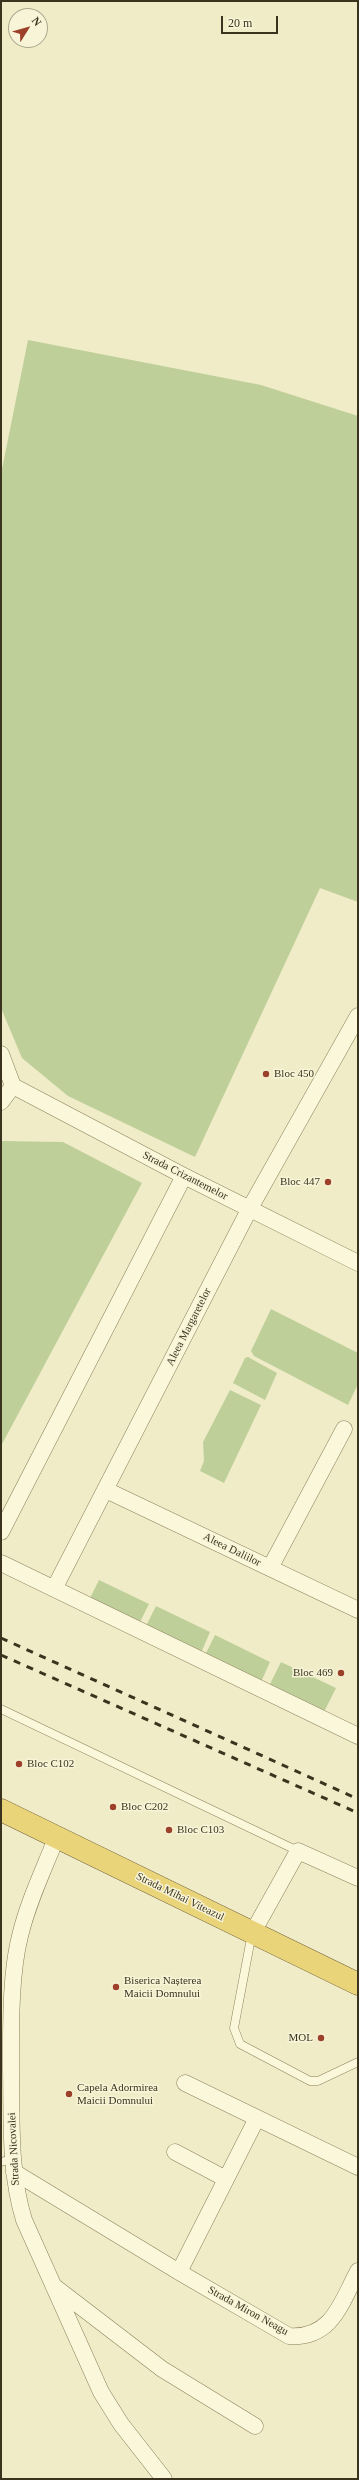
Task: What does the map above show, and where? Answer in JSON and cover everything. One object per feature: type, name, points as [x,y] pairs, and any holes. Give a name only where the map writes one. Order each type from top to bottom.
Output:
[{"type":"highway","name":"Strada Mihai Viteazul","points":[[1,1810],[358,1984]]},
{"type":"street","name":"Aleea Margaretelor","points":[[54,1589],[250,1208],[358,1016]]},
{"type":"street","points":[[1,1054],[13,1086],[1,1102]]},
{"type":"street","name":"Strada Crizantemelor","points":[[13,1086],[184,1176],[358,1263]]},
{"type":"street","points":[[1,1532],[184,1176]]},
{"type":"street","points":[[270,1568],[344,1429]]},
{"type":"street","name":"Aleea Daliilor","points":[[106,1490],[358,1610]]},
{"type":"street","points":[[1,1563],[358,1736]]},
{"type":"street","name":"Strada Nicovalei","points":[[57,1836],[19,1937],[12,2003],[9,2164],[24,2220],[101,2392],[121,2424],[164,2479]]},
{"type":"street","points":[[253,1932],[298,1851],[358,1878]]},
{"type":"street","points":[[185,2083],[358,2167]]},
{"type":"street","points":[[179,2272],[257,2118]]},
{"type":"street","points":[[175,2152],[226,2179]]},
{"type":"street","name":"Strada Miron Neagu","points":[[9,2164],[179,2272],[289,2336],[302,2337],[315,2334],[326,2326],[358,2271]]},
{"type":"street","points":[[53,2286],[162,2369],[255,2426]]},
{"type":"lane","points":[[1,1709],[298,1851]]},
{"type":"lane","points":[[253,1932],[234,2028],[240,2044],[310,2081],[318,2081],[358,2062]]},
{"type":"green space","points":[[28,340],[261,385],[358,416],[358,902],[320,888],[195,1157],[68,1096],[22,1058],[1,1008],[1,474]]},
{"type":"green space","points":[[1,1141],[63,1142],[142,1183],[1,1446]]},
{"type":"green space","points":[[271,1309],[358,1353],[358,1384],[348,1405],[254,1356],[251,1351]]},
{"type":"green space","points":[[248,1357],[277,1373],[265,1400],[233,1383],[245,1358]]},
{"type":"green space","points":[[230,1390],[261,1405],[224,1483],[200,1471],[204,1461],[203,1442]]},
{"type":"green space","points":[[99,1580],[149,1604],[139,1624],[89,1600]]},
{"type":"green space","points":[[156,1606],[210,1632],[201,1653],[146,1626]]},
{"type":"green space","points":[[215,1635],[270,1662],[261,1682],[205,1655]]},
{"type":"green space","points":[[281,1662],[336,1688],[324,1712],[269,1686]]},
{"type":"railway","points":[[1,1638],[358,1799]]},
{"type":"railway","points":[[1,1655],[358,1813]]},
{"type":"place","name":"Bloc 450","points":[[266,1074]]},
{"type":"place","name":"Bloc 447","points":[[328,1182]]},
{"type":"place","name":"Bloc 469","points":[[341,1673]]},
{"type":"place","name":"Bloc C102","points":[[19,1764]]},
{"type":"place","name":"Bloc C202","points":[[113,1807]]},
{"type":"place","name":"Bloc C103","points":[[169,1830]]},
{"type":"place","name":"Biserica Nașterea Maicii Domnului","points":[[116,1987]]},
{"type":"place","name":"MOL","points":[[321,2038]]},
{"type":"place","name":"Capela Adormirea Maicii Domnului","points":[[69,2094]]}]
